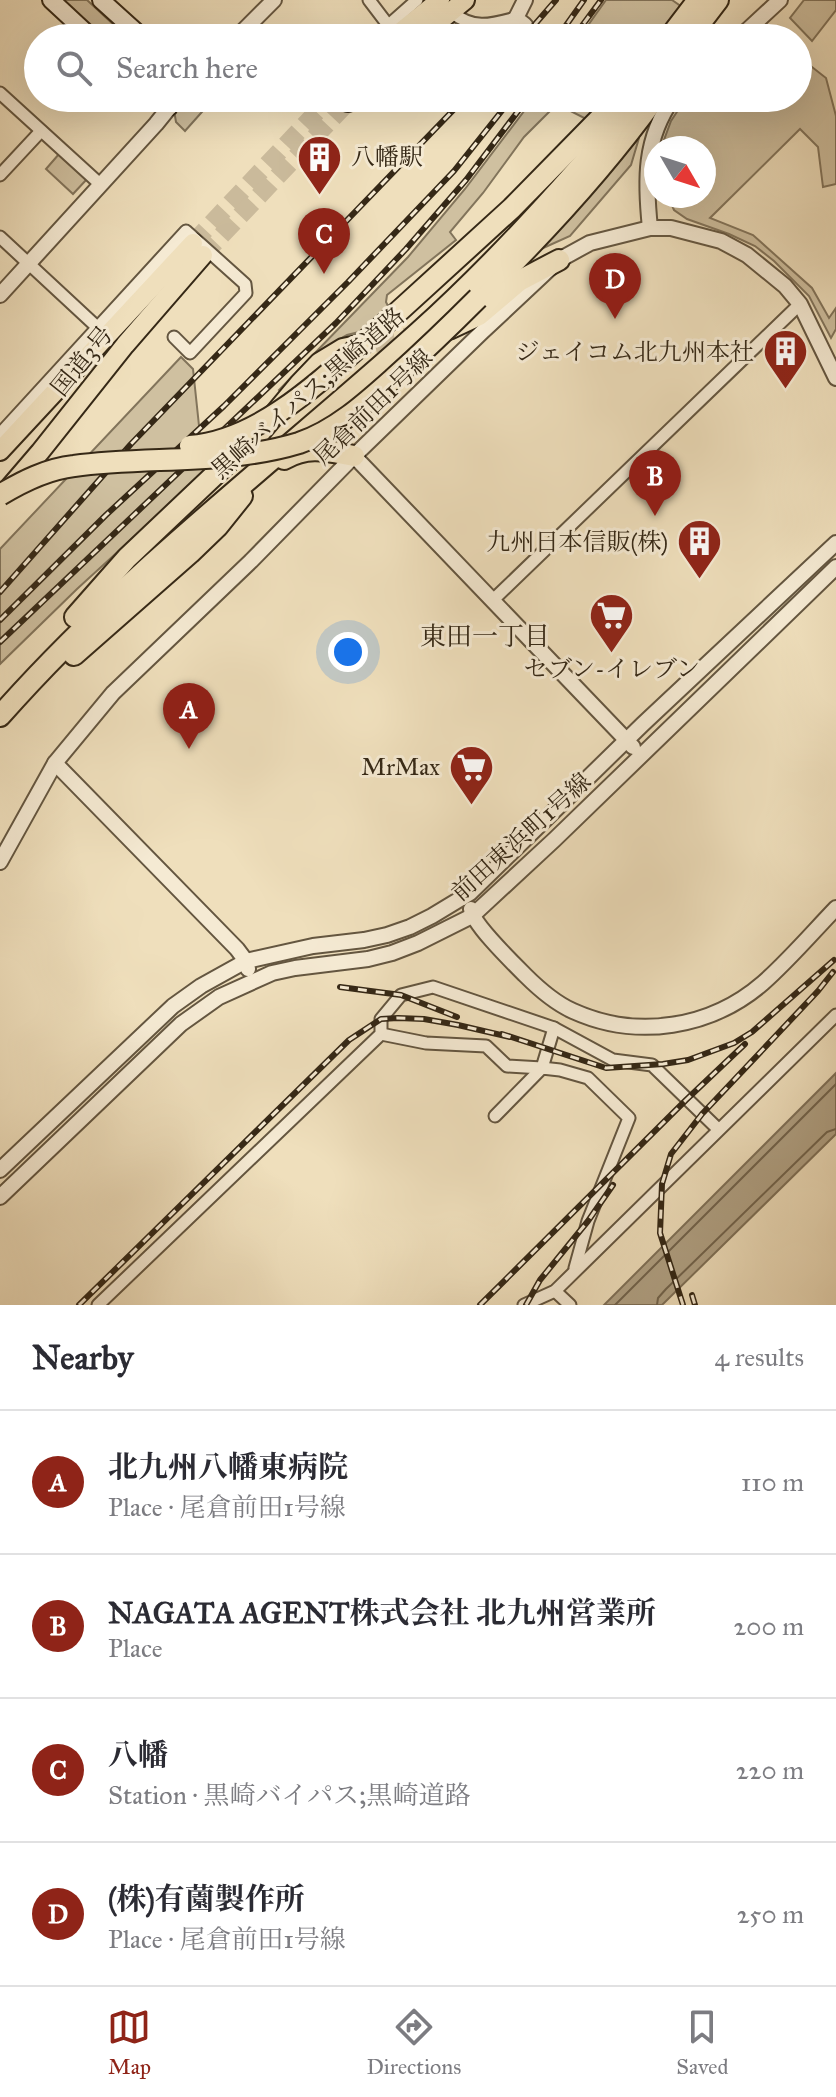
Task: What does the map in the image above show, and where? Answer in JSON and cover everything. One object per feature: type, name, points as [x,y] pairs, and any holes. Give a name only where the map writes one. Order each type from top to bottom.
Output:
[{"type":"highway","points":[[680,24],[698,0]]},
{"type":"highway","points":[[700,24],[720,0]]},
{"type":"highway","points":[[705,24],[720,0]]},
{"type":"highway","points":[[407,24],[452,4]]},
{"type":"highway","points":[[433,24],[452,4]]},
{"type":"highway","points":[[0,483],[47,461],[85,454],[209,444],[239,435],[263,422],[287,406],[387,322],[512,208],[607,112]]},
{"type":"highway","name":"黒崎バイパス;黒崎道路","points":[[0,696],[75,617],[173,527],[467,270],[529,206],[609,112]]},
{"type":"highway","name":"黒崎バイパス;黒崎道路","points":[[0,716],[141,573],[375,371],[477,277],[645,112]]},
{"type":"highway","points":[[0,497],[32,478],[72,466],[251,453],[299,443],[335,425],[358,409],[478,298],[543,232],[646,112]]},
{"type":"highway","name":"国道3号","points":[[0,497],[40,452],[198,249],[1,445]]},
{"type":"highway","points":[[438,332],[479,315],[519,281],[559,260]]},
{"type":"highway","points":[[75,617],[127,558],[260,432],[320,363],[343,349],[375,343]]},
{"type":"highway","points":[[0,722],[190,553],[218,526],[255,481],[275,464],[295,453],[315,449],[354,456]]},
{"type":"main road","points":[[51,0],[77,24]]},
{"type":"main road","points":[[101,0],[128,24]]},
{"type":"street","points":[[369,0],[386,24]]},
{"type":"street","points":[[397,24],[417,0]]},
{"type":"street","points":[[494,24],[521,22],[525,0]]},
{"type":"street","points":[[754,24],[780,0]]},
{"type":"street","points":[[250,24],[271,1]]},
{"type":"street","points":[[452,4],[462,21],[470,24]]},
{"type":"street","points":[[0,93],[101,185]]},
{"type":"street","points":[[0,295],[101,185],[159,112]]},
{"type":"street","points":[[650,228],[646,192],[652,112]]},
{"type":"street","points":[[0,175],[41,131]]},
{"type":"street","name":"尾倉前田1号線","points":[[0,862],[55,763],[113,693],[559,260],[590,243],[650,228],[671,228],[721,241],[747,255],[785,286],[800,304],[836,378]]},
{"type":"street","points":[[1,445],[97,327],[186,231],[245,284],[246,293],[190,353],[174,337]]},
{"type":"street","points":[[0,237],[97,327]]},
{"type":"street","points":[[493,600],[800,304]]},
{"type":"street","points":[[354,456],[641,755]]},
{"type":"street","name":"前田東浜町1号線","points":[[0,1170],[173,1006],[201,986],[246,961],[313,946],[387,935],[432,916],[470,893],[836,543]]},
{"type":"street","name":"前田東浜町1号線","points":[[0,1197],[181,1024],[219,997],[272,973],[392,953],[472,916],[836,567]]},
{"type":"street","points":[[55,763],[246,961],[252,981]]},
{"type":"street","points":[[470,893],[472,916],[548,996],[573,1011],[629,1027],[662,1027],[692,1021],[726,1008],[762,983],[836,908]]},
{"type":"street","points":[[98,1305],[381,1034],[381,1019],[401,995],[433,987],[554,1028],[613,1060],[652,1065],[718,1129]]},
{"type":"street","points":[[524,1305],[555,1291],[836,1015]]},
{"type":"street","points":[[495,1116],[542,1068],[554,1028]]},
{"type":"street","points":[[381,1034],[426,1043],[486,1046],[507,1066],[560,1070],[588,1078],[629,1118],[588,1221],[574,1271]]},
{"type":"street","points":[[555,1291],[570,1305]]},
{"type":"shaded area","points":[[62,0],[87,0],[113,24],[88,24]]},
{"type":"shaded area","points":[[606,0],[672,0],[682,7],[669,24],[589,24]]},
{"type":"shaded area","points":[[804,0],[836,0],[836,10],[812,41],[812,24],[796,24],[790,18]]},
{"type":"shaded area","points":[[812,67],[826,78],[836,116],[836,184],[823,187],[818,147],[800,129],[710,218],[753,235],[812,288],[829,318],[836,308],[836,329],[831,338],[809,296],[774,261],[755,246],[687,219],[674,210],[716,208],[716,136],[665,136],[677,112],[812,112]]},
{"type":"shaded area","points":[[174,112],[202,112],[185,131],[176,122]]},
{"type":"shaded area","points":[[523,112],[549,112],[524,137],[450,232],[456,240],[387,295],[389,308],[363,331],[347,335],[324,348],[283,394],[279,390],[408,257]]},
{"type":"shaded area","points":[[573,112],[598,112],[590,121]]},
{"type":"shaded area","points":[[639,138],[631,165],[570,236],[541,249]]},
{"type":"shaded area","points":[[59,154],[87,179],[73,194],[46,169]]},
{"type":"shaded area","points":[[181,357],[193,369],[204,473],[0,664],[0,549]]},
{"type":"water","points":[[836,1073],[836,1134],[662,1305],[604,1305]]},
{"type":"tunnel","points":[[193,243],[317,112]]},
{"type":"tunnel","points":[[203,255],[339,112]]},
{"type":"tunnel","points":[[375,343],[422,335]]},
{"type":"railway","points":[[535,24],[556,0]]},
{"type":"railway","points":[[567,24],[584,0]]},
{"type":"railway","points":[[583,24],[601,0]]},
{"type":"railway","points":[[0,592],[131,444],[451,112]]},
{"type":"railway","points":[[0,620],[106,515],[224,406],[348,282],[454,171],[501,112]]},
{"type":"railway","points":[[0,642],[336,323],[466,180],[517,112]]},
{"type":"railway","points":[[502,1034],[606,1068],[688,1060],[734,1043],[752,1032],[834,960]]},
{"type":"railway","points":[[683,1305],[660,1233],[662,1184],[671,1154],[702,1114],[833,972]]},
{"type":"railway","points":[[340,987],[401,995],[457,1017]]},
{"type":"railway","points":[[79,1305],[349,1040],[381,1019],[424,1019],[510,1037]]},
{"type":"railway","points":[[480,1305],[745,1044]]},
{"type":"railway","points":[[526,1305],[540,1280],[613,1185]]},
{"type":"railway","points":[[692,1295],[695,1305]]},
{"type":"place","name":"八幡駅","points":[[320,196]]},
{"type":"place","name":"八幡","points":[[324,274]]},
{"type":"place","name":"(株)有薗製作所","points":[[615,319]]},
{"type":"place","name":"ジェイコム北九州本社","points":[[785,391]]},
{"type":"place","name":"NAGATA AGENT株式会社 北九州営業所","points":[[655,516]]},
{"type":"place","name":"九州日本信販(株)","points":[[699,581]]},
{"type":"place","name":"セブン-イレブン","points":[[612,654]]},
{"type":"place","name":"北九州八幡東病院","points":[[189,749]]},
{"type":"place","name":"MrMax","points":[[471,806]]},
{"type":"district","name":"東田一丁目","points":[[485,636]]}]
